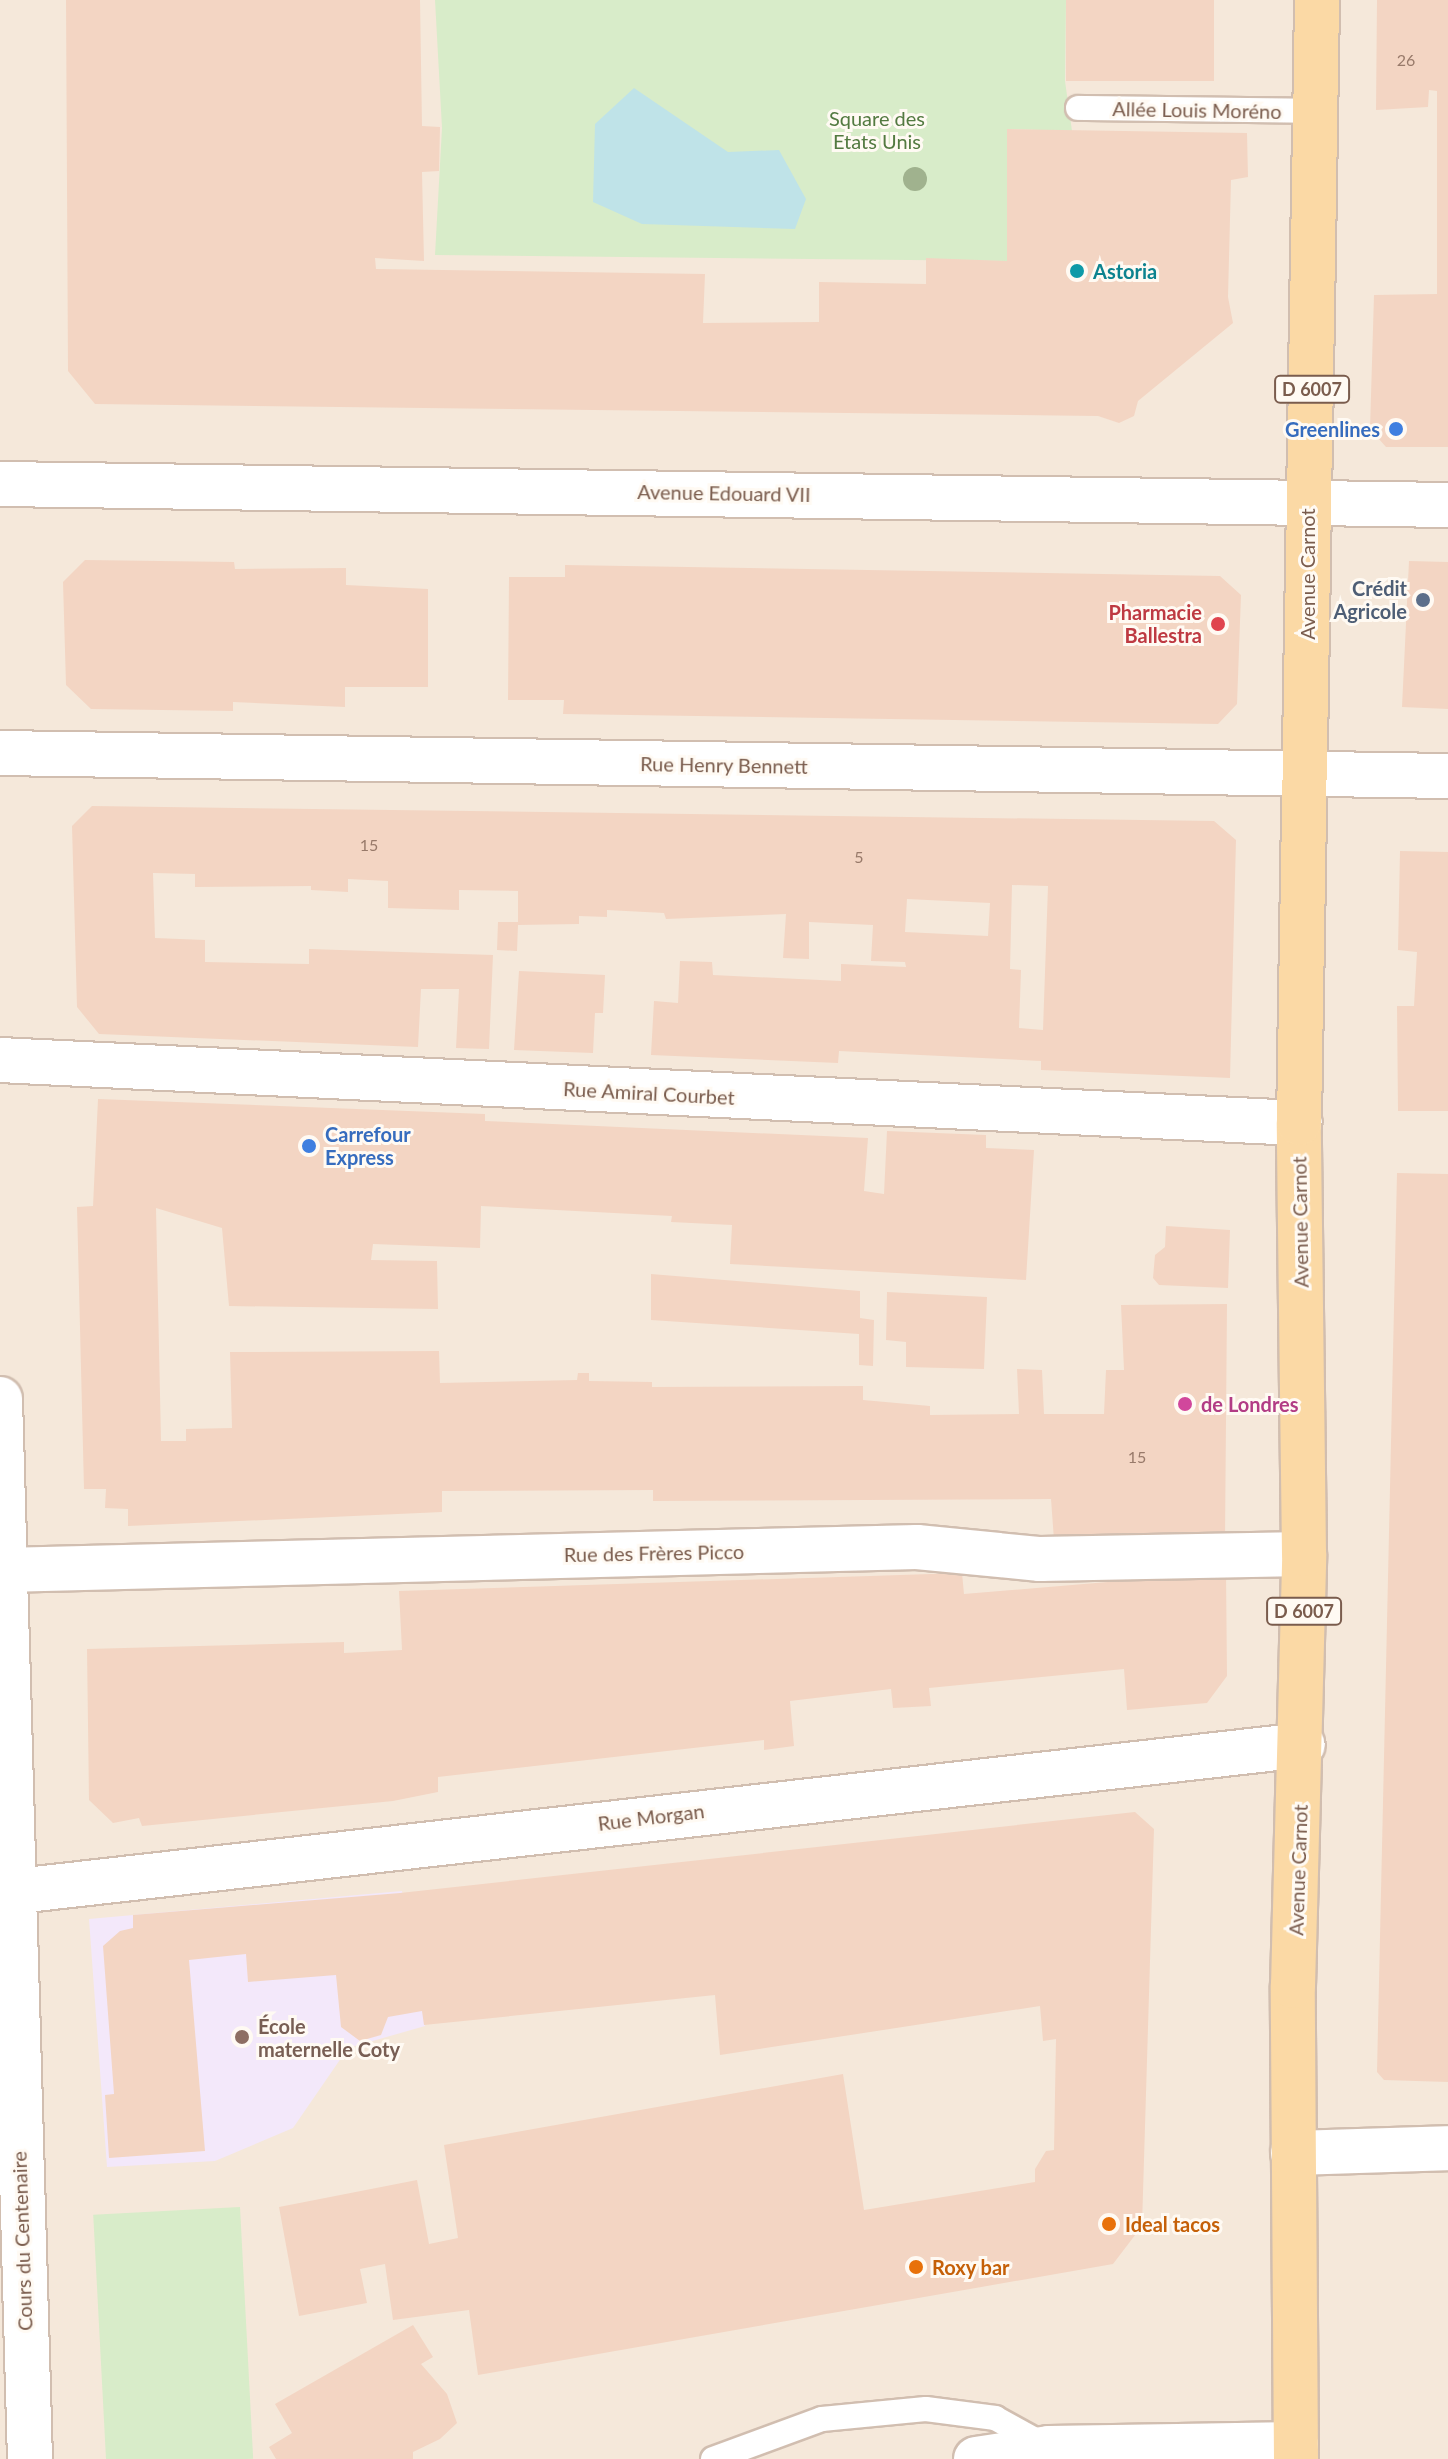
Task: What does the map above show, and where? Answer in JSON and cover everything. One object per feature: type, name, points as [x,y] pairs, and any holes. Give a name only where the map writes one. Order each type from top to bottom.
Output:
[{"type":"main road","name":"Avenue Carnot","points":[[1296,2452],[1293,2153],[1303,1745],[1304,1554],[1299,1123],[1317,0]]},
{"type":"street","name":"Avenue Edouard VII","points":[[0,484],[1448,505]]},
{"type":"street","name":"Rue Henry Bennett","points":[[0,753],[1306,778],[1448,776]]},
{"type":"street","name":"Rue Amiral Courbet","points":[[0,1060],[1299,1123]]},
{"type":"street","name":"Cours du Centenaire","points":[[0,1399],[5,1892],[30,2459]]},
{"type":"street","name":"Rue des Frères Picco","points":[[4,1570],[917,1547],[1040,1559],[1304,1554]]},
{"type":"street","name":"Rue Morgan","points":[[5,1892],[1303,1745]]},
{"type":"street","points":[[1293,2153],[1448,2148]]},
{"type":"street","points":[[988,2457],[1049,2448],[1296,2452]]},
{"type":"lane","name":"Allée Louis Moréno","points":[[1078,108],[1316,111]]},
{"type":"lane","points":[[713,2459],[822,2419],[926,2409],[995,2418],[1049,2448]]},
{"type":"shaded area","points":[[0,0],[1448,0],[1448,2459],[0,2459]]},
{"type":"shaded area","name":"École maternelle Coty","points":[[402,1891],[425,2026],[348,2048],[293,2128],[215,2161],[107,2167],[89,1919]]},
{"type":"green space","name":"Square des Etats Unis","points":[[435,0],[1066,0],[1065,81],[1072,131],[1007,129],[1007,261],[435,255],[442,128]]},
{"type":"green space","points":[[240,2207],[253,2459],[106,2459],[93,2215]]},
{"type":"water","points":[[634,88],[728,152],[779,150],[806,199],[795,229],[642,224],[593,202],[595,124]]},
{"type":"building","points":[[66,0],[420,0],[422,126],[440,127],[439,171],[422,172],[424,261],[375,258],[376,269],[705,274],[703,323],[819,322],[819,282],[926,284],[926,258],[1007,261],[1007,129],[1247,133],[1248,177],[1231,180],[1228,297],[1233,323],[1138,401],[1134,416],[1119,423],[1098,416],[95,404],[68,371]]},
{"type":"building","points":[[1066,0],[1214,0],[1214,81],[1066,81]]},
{"type":"building","points":[[1377,0],[1448,0],[1448,447],[1386,447],[1370,429],[1374,295],[1437,294],[1437,91],[1429,90],[1428,107],[1376,110]]},
{"type":"building","points":[[85,560],[234,562],[235,569],[346,568],[346,585],[428,589],[428,687],[345,687],[345,707],[233,702],[233,711],[91,709],[66,685],[63,582]]},
{"type":"building","points":[[1409,561],[1448,562],[1448,709],[1402,707]]},
{"type":"building","points":[[565,565],[1220,576],[1241,595],[1237,704],[1218,724],[563,714],[564,700],[508,700],[509,577],[565,577]]},
{"type":"building","points":[[92,806],[1214,821],[1236,840],[1230,1078],[1041,1070],[1041,1061],[839,1051],[838,1063],[651,1055],[654,1001],[678,1003],[680,961],[712,962],[713,975],[841,981],[841,964],[906,967],[905,962],[871,961],[873,925],[809,922],[809,959],[783,958],[786,914],[666,919],[664,913],[607,910],[607,917],[579,916],[579,924],[518,925],[517,951],[497,950],[498,922],[518,922],[518,891],[459,890],[459,910],[388,908],[388,881],[348,879],[348,892],[311,890],[311,886],[195,887],[195,874],[153,873],[155,938],[205,940],[205,962],[309,964],[309,949],[493,955],[489,1049],[456,1048],[459,989],[421,989],[418,1047],[99,1034],[77,1007],[72,826]],"holes":[[[1012,885],[1048,886],[1043,1030],[1019,1028],[1021,970],[1010,969]],[[907,899],[990,903],[988,936],[905,932]]]},
{"type":"building","points":[[1400,851],[1448,852],[1448,1111],[1398,1111],[1397,1006],[1414,1006],[1417,952],[1398,950]]},
{"type":"building","points":[[519,971],[605,975],[603,1013],[595,1013],[593,1053],[514,1050]]},
{"type":"building","points":[[98,1099],[485,1114],[485,1121],[868,1138],[864,1191],[884,1194],[887,1131],[986,1135],[986,1148],[1034,1150],[1026,1280],[730,1264],[732,1225],[671,1222],[672,1216],[481,1206],[480,1248],[373,1244],[371,1260],[437,1261],[438,1309],[229,1306],[222,1228],[156,1208],[161,1441],[186,1441],[186,1429],[232,1428],[230,1352],[439,1351],[440,1383],[577,1380],[578,1373],[589,1373],[589,1381],[652,1382],[652,1387],[863,1386],[863,1400],[930,1406],[930,1415],[1019,1414],[1017,1369],[1042,1370],[1044,1414],[1104,1414],[1106,1370],[1124,1370],[1121,1305],[1227,1304],[1225,1539],[1054,1540],[1051,1499],[653,1501],[653,1490],[442,1491],[442,1512],[128,1526],[128,1509],[105,1508],[106,1489],[84,1489],[77,1207],[93,1206]]},
{"type":"building","points":[[1397,1173],[1448,1174],[1448,2082],[1384,2080],[1377,2072]]},
{"type":"building","points":[[1166,1226],[1230,1230],[1228,1288],[1159,1285],[1153,1278],[1155,1255],[1165,1247]]},
{"type":"building","points":[[651,1274],[860,1291],[860,1318],[874,1320],[873,1366],[859,1365],[859,1334],[651,1320]]},
{"type":"building","points":[[887,1292],[987,1297],[984,1369],[906,1367],[906,1342],[886,1340]]},
{"type":"building","points":[[1226,1572],[1227,1676],[1207,1703],[1127,1710],[1124,1669],[929,1688],[931,1706],[893,1708],[891,1689],[790,1701],[794,1746],[764,1750],[764,1740],[438,1777],[438,1792],[393,1801],[142,1826],[139,1818],[113,1823],[89,1800],[87,1649],[344,1642],[344,1653],[402,1650],[399,1591],[962,1573],[964,1594]]},
{"type":"building","points":[[1135,1812],[1154,1829],[1142,2226],[1113,2264],[478,2375],[469,2310],[393,2320],[385,2264],[360,2269],[367,2303],[299,2316],[279,2207],[417,2180],[429,2244],[458,2238],[444,2145],[843,2074],[864,2210],[1035,2182],[1035,2169],[1046,2151],[1054,2150],[1056,2039],[1043,2041],[1040,2006],[720,2055],[715,1995],[424,2025],[422,2011],[388,2017],[381,2035],[360,2041],[341,2027],[336,1975],[248,1982],[246,1954],[189,1960],[205,2151],[109,2158],[105,2095],[114,2094],[103,1946],[120,1931],[133,1928],[133,1915],[400,1893]]},
{"type":"building","points":[[413,2325],[433,2357],[421,2364],[447,2394],[457,2423],[440,2439],[413,2452],[413,2459],[276,2459],[269,2447],[292,2433],[275,2404]]},
{"type":"place","name":"Astoria","points":[[1077,271]]},
{"type":"place","name":"Greenlines","points":[[1396,429]]},
{"type":"place","name":"Crédit Agricole","points":[[1423,600]]},
{"type":"place","name":"Pharmacie Ballestra","points":[[1218,624]]},
{"type":"place","name":"Carrefour Express","points":[[309,1146]]},
{"type":"place","name":"de Londres","points":[[1185,1404]]},
{"type":"place","name":"École maternelle Coty","points":[[242,2037]]},
{"type":"place","name":"Ideal tacos","points":[[1109,2224]]},
{"type":"place","name":"Roxy bar","points":[[916,2267]]}]
